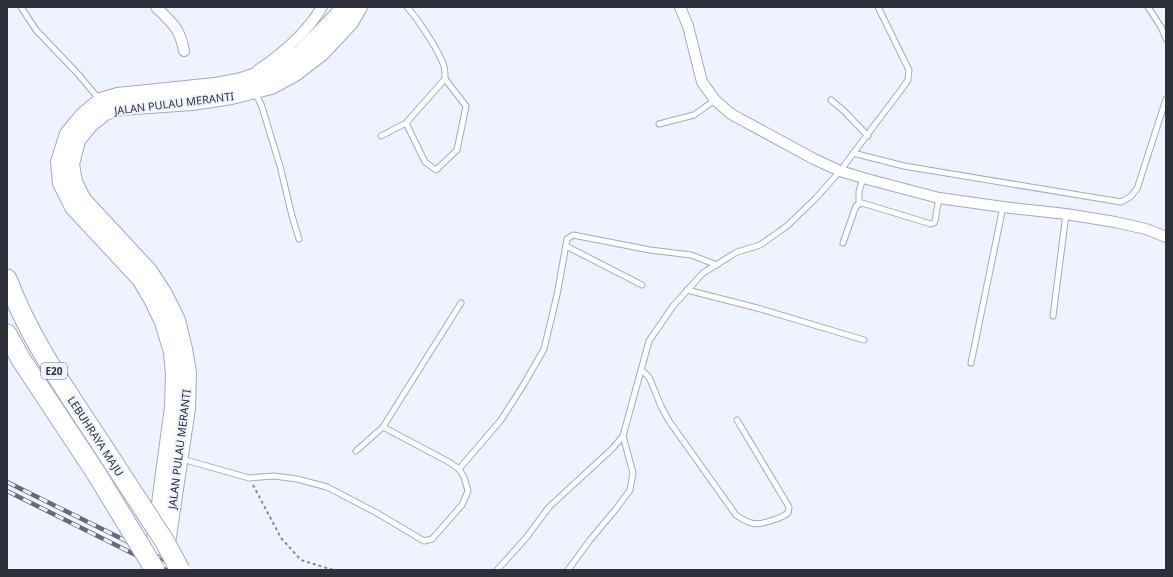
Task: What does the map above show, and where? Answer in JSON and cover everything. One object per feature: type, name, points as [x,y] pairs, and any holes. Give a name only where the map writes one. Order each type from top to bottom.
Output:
[{"type":"highway","name":"LEBUHRAYA MAJU","points":[[7,279],[17,304],[42,353],[165,542],[180,570]]},
{"type":"highway","name":"LEBUHRAYA MAJU","points":[[7,334],[22,361],[96,473],[155,570]]},
{"type":"main road","name":"JALAN PULAU MERANTI","points":[[151,570],[174,407],[172,352],[163,322],[140,279],[73,207],[61,183],[59,162],[68,134],[83,116],[101,101],[118,96],[209,86],[241,80],[265,73],[300,54],[338,15],[342,7]]},
{"type":"main road","name":"JALAN PULAU MERANTI","points":[[163,570],[187,408],[188,373],[184,349],[177,320],[164,294],[149,272],[83,200],[74,182],[71,164],[77,140],[90,124],[105,112],[121,107],[192,102],[231,96],[270,86],[295,73],[321,53],[350,22],[359,7]]},
{"type":"street","points":[[156,7],[176,27],[182,38],[184,52]]},
{"type":"street","points":[[241,80],[266,65],[291,44],[310,24],[322,7]]},
{"type":"street","points":[[680,7],[688,26],[702,82],[715,100],[731,114],[814,159],[840,171],[939,198],[1066,214],[1115,222],[1146,229],[1166,236]]},
{"type":"lane","points":[[21,7],[36,30],[101,101]]},
{"type":"lane","points":[[406,123],[425,162],[436,170],[457,150],[466,106],[445,79],[445,67],[439,55],[407,7]]},
{"type":"lane","points":[[497,570],[526,538],[549,506],[612,449],[623,436],[649,341],[673,306],[704,273],[737,252],[760,245],[787,226],[816,198],[840,171],[868,136],[908,80],[910,70],[878,7]]},
{"type":"lane","points":[[1148,7],[1161,26],[1166,39]]},
{"type":"lane","points":[[381,136],[406,123],[445,79]]},
{"type":"lane","points":[[253,91],[262,104],[299,239]]},
{"type":"lane","points":[[853,153],[904,166],[1121,202],[1130,198],[1137,189],[1166,99]]},
{"type":"lane","points":[[659,124],[694,115],[715,100]]},
{"type":"lane","points":[[831,100],[868,136]]},
{"type":"lane","points":[[843,243],[856,206],[859,204],[859,192],[863,178]]},
{"type":"lane","points":[[859,204],[862,203],[931,224],[935,221],[939,198]]},
{"type":"lane","points":[[971,363],[1003,207]]},
{"type":"lane","points":[[1053,316],[1066,214]]},
{"type":"lane","points":[[459,470],[501,420],[544,349],[557,296],[567,239],[573,235],[650,250],[691,255],[717,265]]},
{"type":"lane","points":[[566,246],[642,285]]},
{"type":"lane","points":[[687,290],[761,309],[864,340]]},
{"type":"lane","points":[[356,452],[383,427],[461,303]]},
{"type":"lane","points":[[641,370],[649,376],[661,406],[669,421],[736,515],[752,524],[760,524],[783,516],[788,513],[789,507],[737,420]]},
{"type":"lane","points":[[180,458],[249,478],[274,476],[297,479],[327,487],[377,513],[424,541],[432,539],[462,504],[468,491],[464,477],[459,470],[449,462],[383,427]]},
{"type":"lane","points":[[568,570],[630,490],[633,473],[623,436]]},
{"type":"path","points":[[249,478],[281,538],[301,560],[333,570]]},
{"type":"railway","points":[[7,482],[185,570]]},
{"type":"railway","points":[[7,491],[166,570]]}]
